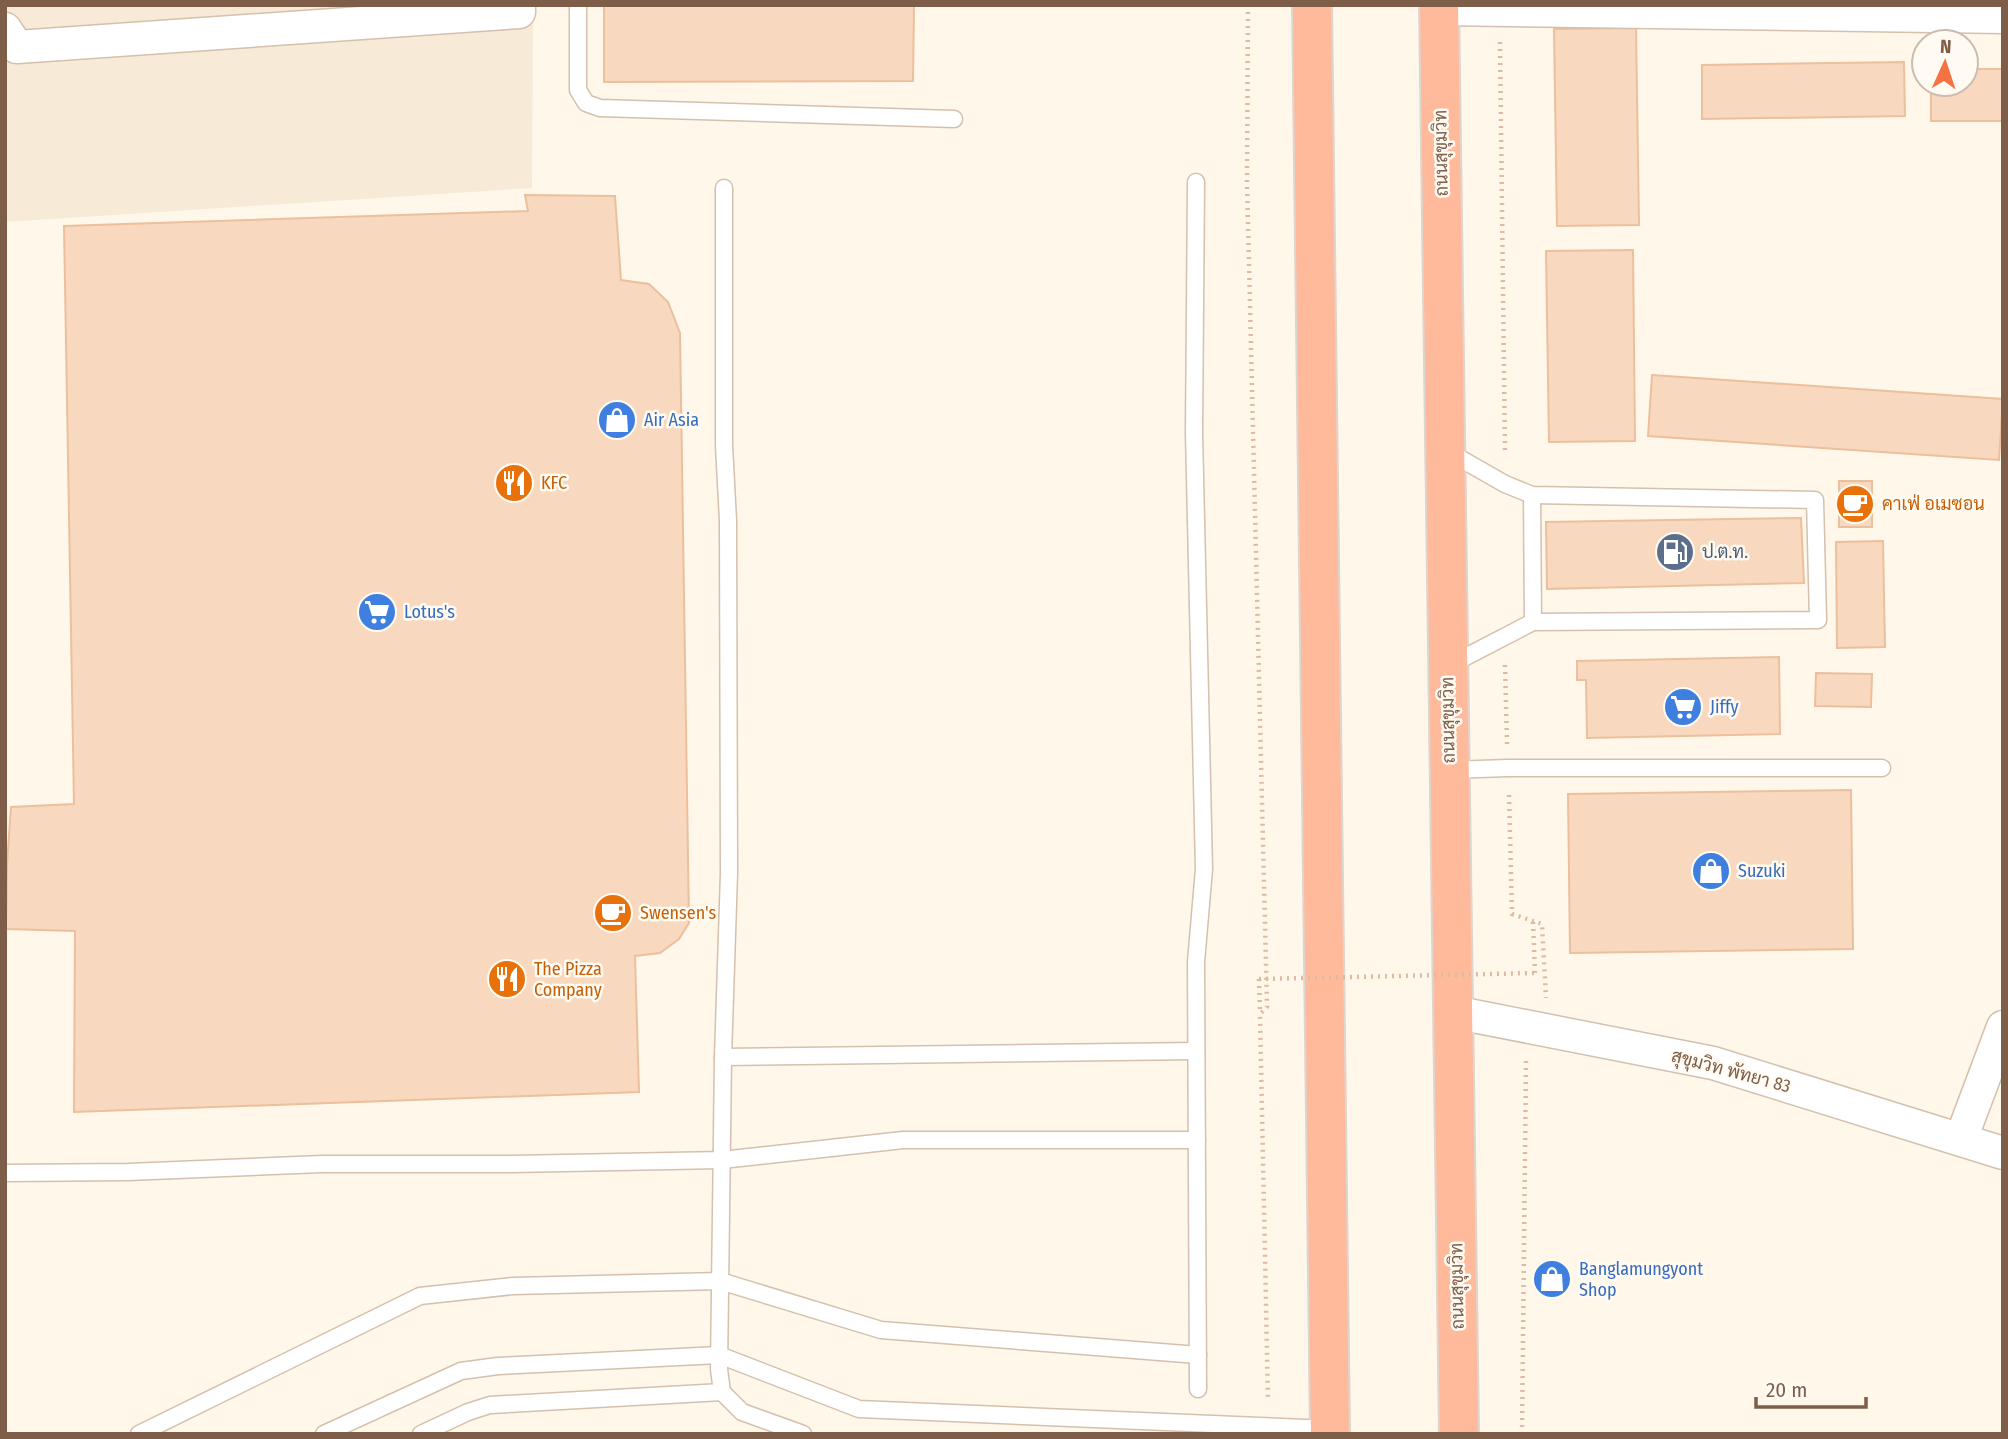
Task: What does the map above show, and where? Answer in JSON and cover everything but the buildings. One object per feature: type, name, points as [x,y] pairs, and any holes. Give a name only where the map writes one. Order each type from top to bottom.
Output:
[{"type":"highway","points":[[1312,5],[1330,1432]]},
{"type":"highway","name":"ถนนสุขุมวิท","points":[[1439,7],[1459,1434]]},
{"type":"street","points":[[1439,7],[2003,17]]},
{"type":"street","points":[[5,29],[17,47],[519,9]]},
{"type":"street","name":"สุขุมวิท พัทยา 83","points":[[1453,1012],[1713,1063],[2003,1153]]},
{"type":"street","points":[[1961,1139],[2003,1027]]},
{"type":"lane","points":[[578,5],[578,90],[586,103],[600,108],[954,119]]},
{"type":"lane","points":[[1196,182],[1194,433],[1204,869],[1196,962],[1198,1389]]},
{"type":"lane","points":[[723,188],[729,873],[723,1056],[719,1355],[722,1392],[742,1412],[803,1434]]},
{"type":"lane","points":[[1444,450],[1505,484],[1532,495],[1815,500],[1818,620],[1533,622],[1448,666]]},
{"type":"lane","points":[[1532,495],[1533,622]]},
{"type":"lane","points":[[1449,770],[1882,768]]},
{"type":"lane","points":[[723,1056],[1196,1051]]},
{"type":"lane","points":[[5,1173],[128,1172],[322,1164],[722,1160],[903,1140],[1197,1140]]},
{"type":"lane","points":[[139,1434],[420,1296],[513,1286],[720,1281],[881,1330],[1198,1355]]},
{"type":"lane","points":[[324,1434],[461,1371],[498,1366],[719,1355],[859,1409],[1330,1432]]},
{"type":"lane","points":[[421,1434],[490,1405],[722,1392]]},
{"type":"path","points":[[1248,5],[1247,182],[1267,1007],[1260,1014]]},
{"type":"path","points":[[1500,10],[1505,484]]},
{"type":"path","points":[[1504,637],[1512,914],[1542,924],[1548,1051],[1526,1058],[1522,1434]]},
{"type":"path","points":[[1268,1427],[1259,979],[1535,973],[1533,922]]},
{"type":"shaded area","points":[[5,5],[533,5],[532,188],[5,222]]},
{"type":"place","name":"Air Asia","points":[[617,420]]},
{"type":"place","name":"KFC","points":[[514,483]]},
{"type":"place","name":"คาเฟ่ อเมซอน","points":[[1855,504]]},
{"type":"place","name":"ป.ต.ท.","points":[[1675,552]]},
{"type":"place","name":"Lotus's","points":[[377,612]]},
{"type":"place","name":"Jiffy","points":[[1683,707]]},
{"type":"place","name":"Suzuki","points":[[1711,871]]},
{"type":"place","name":"Swensen's","points":[[613,913]]},
{"type":"place","name":"The Pizza Company","points":[[507,979]]},
{"type":"place","name":"Banglamungyont Shop","points":[[1552,1279]]}]
